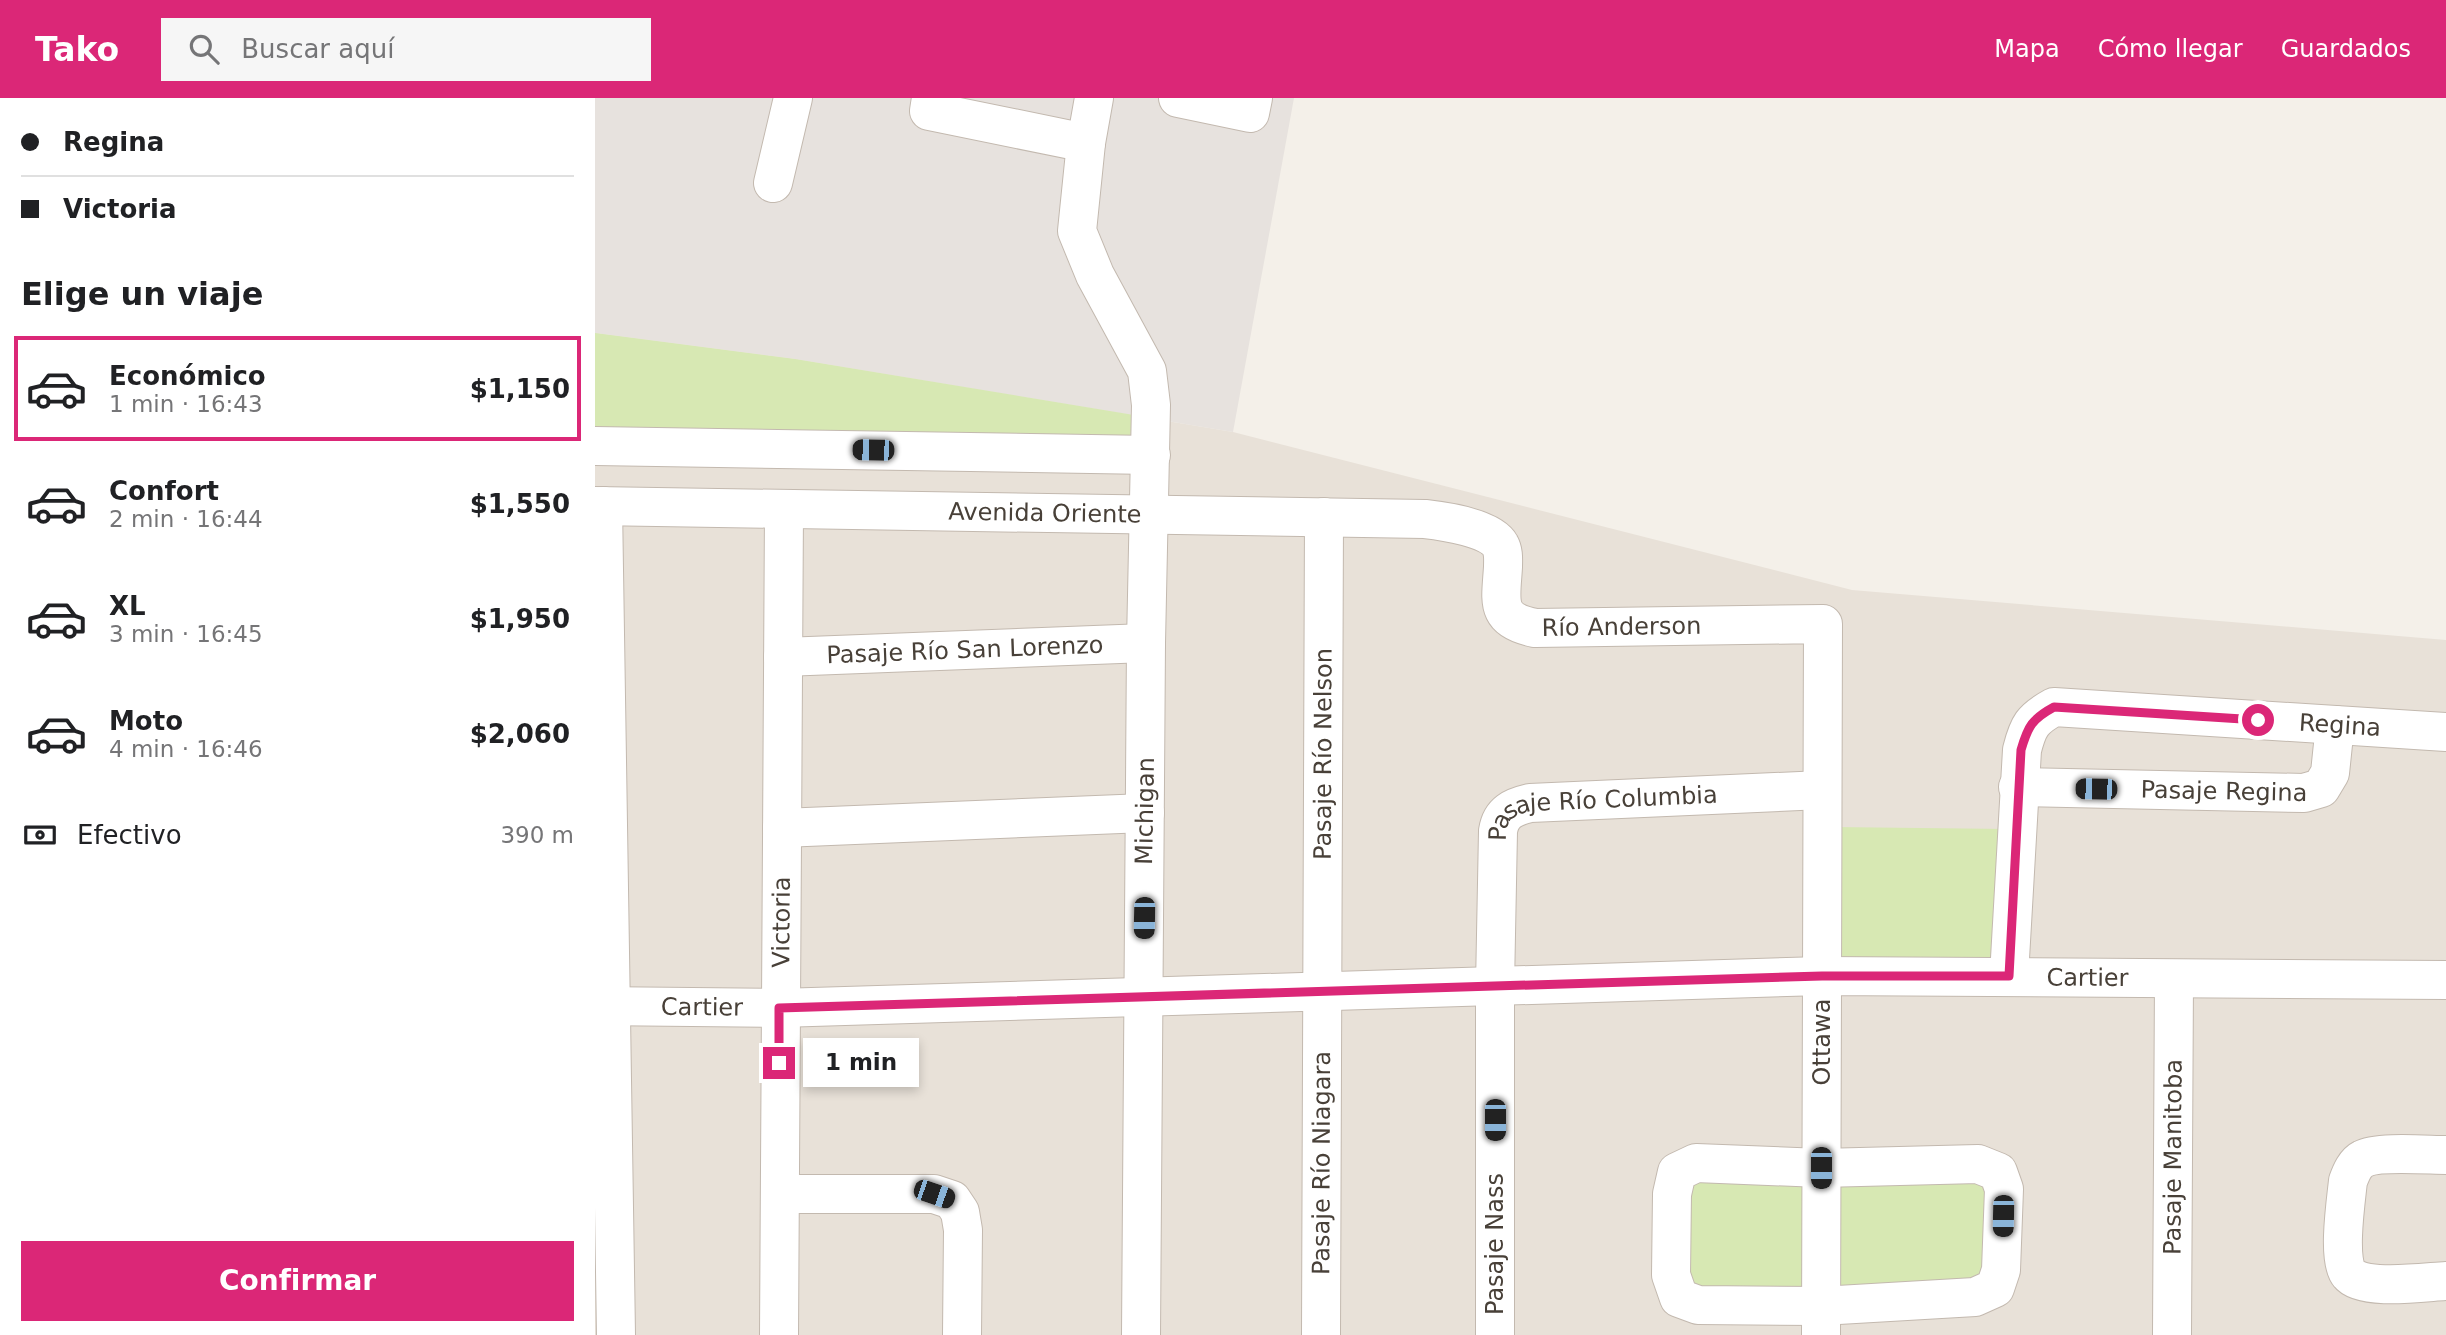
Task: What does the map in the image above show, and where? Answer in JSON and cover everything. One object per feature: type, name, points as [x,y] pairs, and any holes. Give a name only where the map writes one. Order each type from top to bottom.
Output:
[{"type":"street","points":[[773,183],[793,98]]},
{"type":"street","points":[[931,98],[929,111],[1086,143]]},
{"type":"street","name":"Michigan","points":[[1094,98],[1086,143],[1077,231],[1094,275],[1147,370],[1151,405],[1142,997],[1141,1335]]},
{"type":"street","points":[[1178,98],[1250,113],[1253,98]]},
{"type":"street","points":[[595,446],[1151,455]]},
{"type":"street","points":[[599,506],[603,1006],[615,1335]]},
{"type":"street","name":"Avenida Oriente","points":[[599,506],[1425,519],[1449,522],[1493,538]]},
{"type":"street","name":"Victoria","points":[[779,1335],[784,510]]},
{"type":"street","name":"Pasaje Río Nelson","points":[[1321,991],[1324,517]]},
{"type":"street","name":"Río Anderson","points":[[1493,538],[1500,545],[1503,554],[1501,602],[1504,612],[1516,624],[1535,628],[1823,624]]},
{"type":"street","name":"Ottawa","points":[[1821,1320],[1823,624]]},
{"type":"street","name":"Pasaje Río San Lorenzo","points":[[783,657],[1146,643]]},
{"type":"street","name":"Regina","points":[[2009,976],[2021,750],[2028,728],[2038,716],[2054,707],[2446,732]]},
{"type":"street","name":"Pasaje Regina","points":[[2018,788],[2304,793],[2321,788],[2330,773],[2335,725]]},
{"type":"street","name":"Pasaje Río Columbia","points":[[1495,986],[1498,831],[1504,814],[1515,806],[1530,803],[1822,790]]},
{"type":"street","points":[[782,828],[1146,813]]},
{"type":"street","name":"Cartier","points":[[603,1006],[779,1008],[1822,976],[2446,980]]},
{"type":"street","name":"Pasaje Manitoba","points":[[2172,1335],[2174,980]]},
{"type":"street","name":"Pasaje Nass","points":[[1495,986],[1495,1335]]},
{"type":"street","name":"Pasaje Río Niagara","points":[[1321,991],[1321,1335]]},
{"type":"street","points":[[2446,1155],[2379,1155],[2363,1159],[2352,1170],[2348,1181],[2343,1259],[2348,1274],[2358,1281],[2373,1284],[2446,1281]]},
{"type":"street","points":[[1696,1163],[1821,1168],[1978,1164],[1998,1172],[2004,1189],[2001,1270],[1995,1288],[1975,1297],[1821,1320],[1698,1306],[1679,1298],[1671,1275],[1672,1194],[1677,1172],[1696,1163]]},
{"type":"street","points":[[780,1194],[934,1194],[952,1200],[961,1212],[963,1230],[962,1335]]},
{"type":"shaded area","points":[[595,98],[1294,98],[1233,432],[795,359],[595,333]]},
{"type":"shaded area","points":[[595,333],[795,359],[1233,432],[1852,590],[2446,640],[2446,1335],[595,1335]]},
{"type":"green space","points":[[595,333],[795,359],[1134,415],[1130,436],[595,428]]},
{"type":"green space","points":[[1833,827],[2008,829],[2002,969],[1833,970]]},
{"type":"green space","points":[[1986,1173],[1993,1278],[1840,1288],[1841,1185]]},
{"type":"green space","points":[[1805,1177],[1803,1291],[1686,1295],[1682,1178]]},
{"type":"route","points":[[779,1063],[779,1008],[1822,976],[2009,976],[2021,750],[2028,728],[2038,716],[2054,707],[2258,720]]}]
